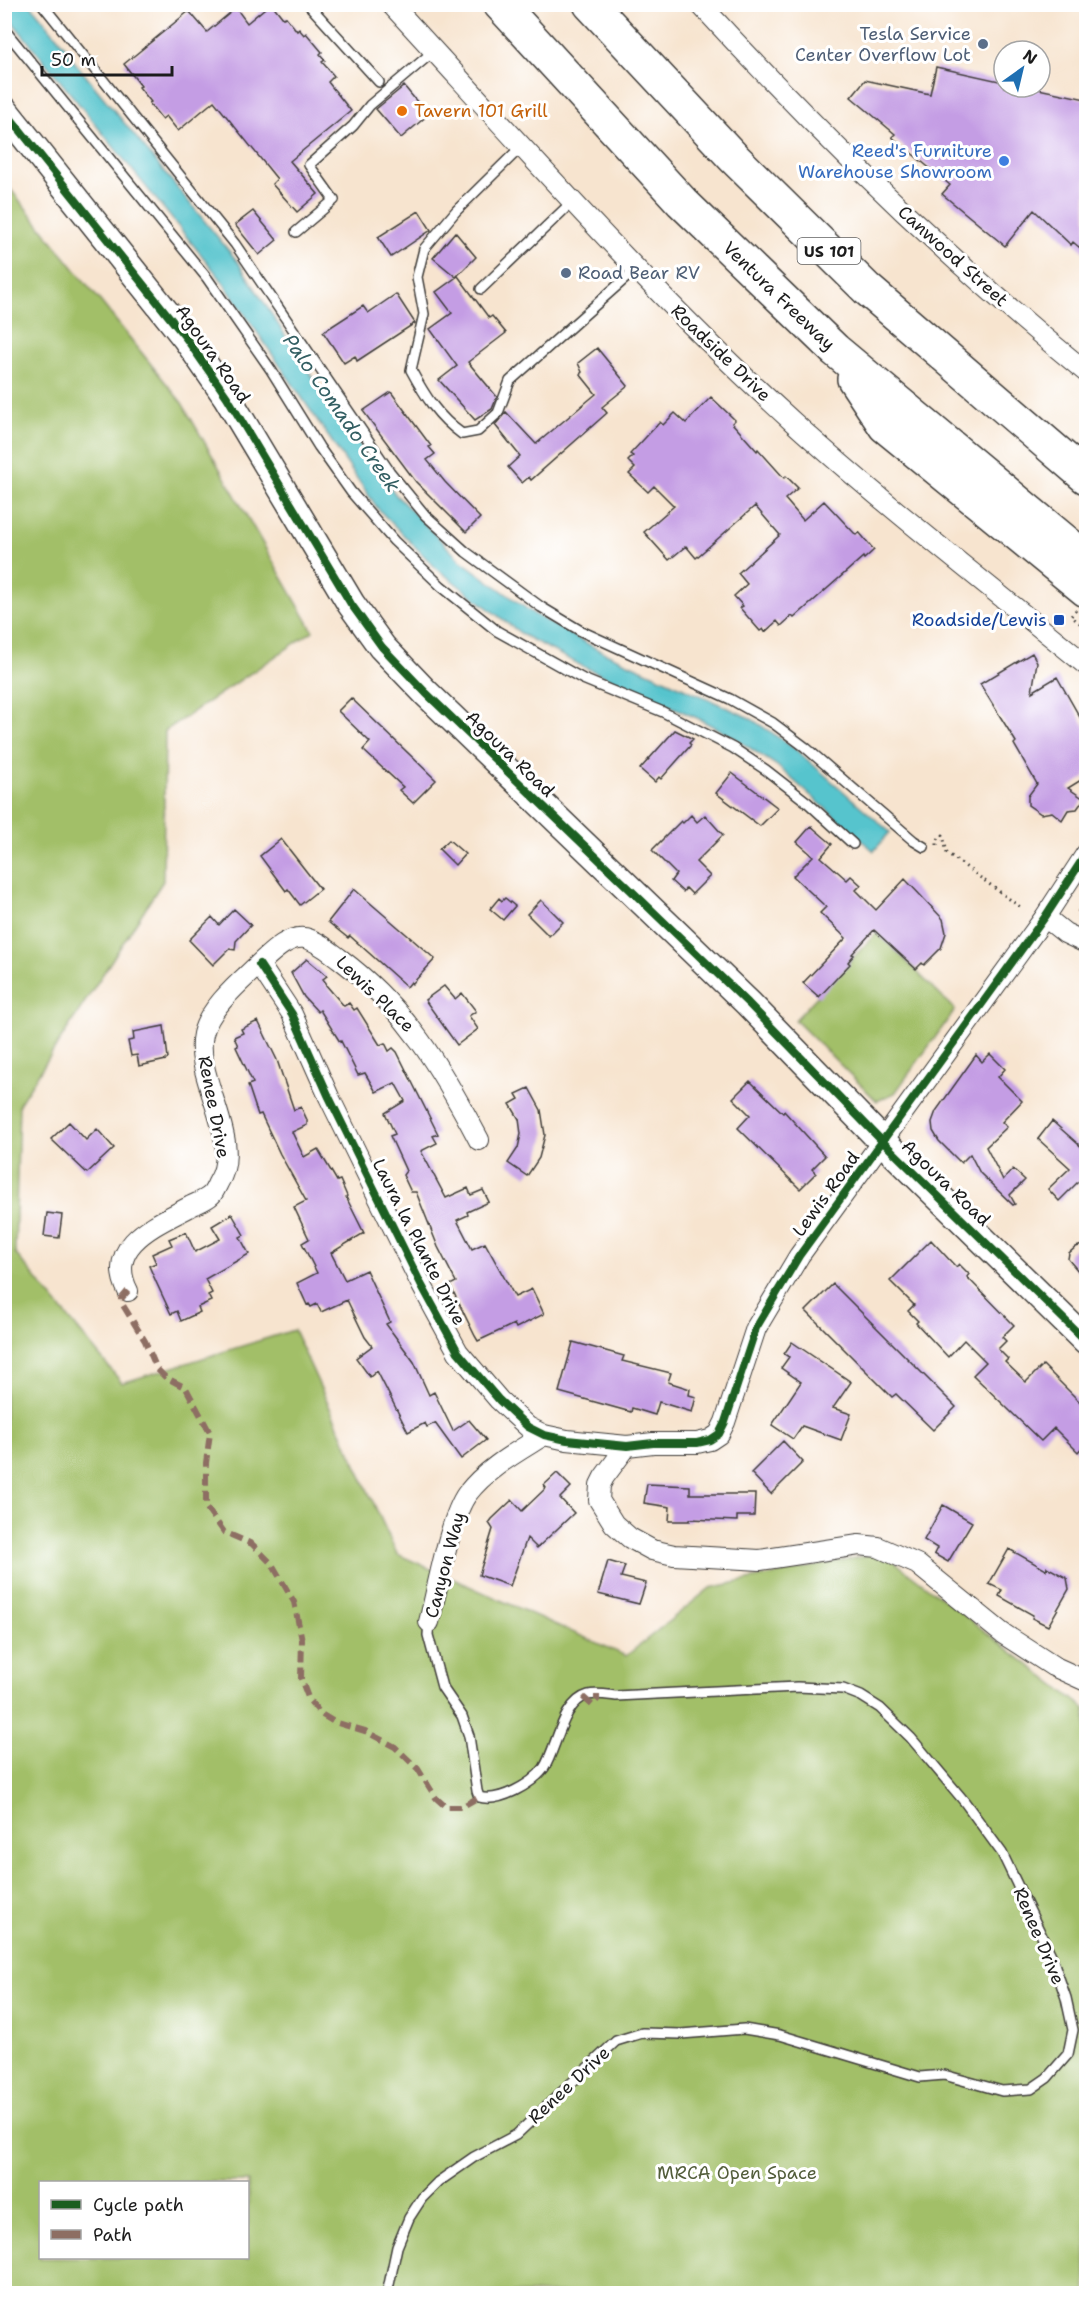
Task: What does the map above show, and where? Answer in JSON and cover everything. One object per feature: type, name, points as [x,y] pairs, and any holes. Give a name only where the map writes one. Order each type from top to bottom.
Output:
[{"type":"highway","name":"Ventura Freeway","points":[[500,4],[682,202],[835,350],[1086,559]]},
{"type":"highway","name":"US 101","points":[[590,4],[734,158],[867,289],[1086,477]]},
{"type":"highway","points":[[835,350],[885,426],[1084,602]]},
{"type":"main road","name":"Agoura Road","points":[[4,110],[186,338],[227,397],[351,604],[382,647],[426,693],[748,1003],[883,1142],[1086,1341]]},
{"type":"street","name":"Roadside Drive","points":[[391,4],[636,269],[792,421],[920,531],[1086,665]]},
{"type":"street","name":"Canwood Street","points":[[700,4],[763,73],[859,170],[989,290],[1086,372]]},
{"type":"street","name":"Lewis Road","points":[[627,1446],[653,1443],[696,1443],[711,1440],[718,1434],[725,1422],[756,1328],[799,1256],[1045,917],[1086,854]]},
{"type":"street","points":[[1045,917],[1065,933],[1086,943]]},
{"type":"street","name":"Lewis Place","points":[[259,964],[274,950],[289,941],[303,938],[320,944],[356,970],[397,1011],[420,1039],[446,1077],[479,1140]]},
{"type":"street","name":"Renee Drive","points":[[128,1291],[123,1281],[122,1270],[124,1257],[133,1241],[146,1231],[211,1196],[220,1180],[227,1161],[218,1110],[204,1062],[203,1035],[208,1020],[231,990],[259,964]]},
{"type":"street","name":"Laura la Plante Drive","points":[[259,964],[292,1014],[329,1097],[421,1284],[458,1352],[499,1400],[528,1426],[544,1435],[627,1446]]},
{"type":"street","name":"Canyon Way","points":[[429,1622],[456,1515],[466,1495],[499,1464],[544,1435]]},
{"type":"street","points":[[627,1446],[604,1477],[600,1485],[599,1500],[614,1524],[630,1538],[652,1550],[674,1555],[760,1560],[859,1545],[878,1547],[917,1564],[1002,1633],[1053,1666],[1086,1681]]},
{"type":"lane","points":[[42,4],[235,244],[390,472],[425,516],[466,552],[541,607],[581,631],[730,699],[773,723],[805,747],[906,835],[924,846]]},
{"type":"lane","points":[[308,4],[379,82]]},
{"type":"lane","points":[[4,29],[207,278],[351,492],[402,549],[441,586],[497,631],[582,679],[663,712],[733,748],[791,789],[852,844]]},
{"type":"lane","points":[[296,232],[334,200],[309,165],[353,126],[370,105],[434,51]]},
{"type":"lane","points":[[522,146],[456,211],[424,249],[417,277],[424,314],[411,370],[427,399],[446,422],[462,434],[478,431],[498,413],[510,381],[636,269]]},
{"type":"lane","points":[[481,289],[573,201]]},
{"type":"lane","name":"Canyon Way","points":[[429,1622],[428,1635],[442,1687],[462,1716],[469,1736],[479,1797]]},
{"type":"lane","name":"Renee Drive","points":[[387,2294],[397,2247],[409,2218],[422,2198],[438,2182],[474,2157],[516,2135],[616,2041],[642,2033],[681,2034],[744,2029],[780,2035],[920,2077],[944,2075],[1002,2091],[1031,2089],[1047,2078],[1068,2054],[1073,2030],[1066,1998],[1051,1955],[1002,1853],[964,1801],[911,1738],[880,1708],[861,1696],[843,1689],[797,1687],[616,1696],[590,1694],[576,1703],[566,1717],[543,1769],[514,1792],[498,1798],[479,1797]]},
{"type":"path","points":[[1084,602],[1071,616],[1086,628]]},
{"type":"path","points":[[924,846],[938,848],[937,840],[943,836],[947,853],[1023,909]]},
{"type":"green space","name":"MRCA Open Space","points":[[4,181],[182,403],[313,631],[165,731],[163,881],[19,1104],[15,1253],[122,1383],[294,1330],[397,1554],[626,1656],[710,1588],[882,1552],[1086,1709],[1086,2293],[5,2293]]},
{"type":"green space","points":[[877,932],[955,1010],[895,1093],[877,1101],[795,1020]]},
{"type":"water","points":[[4,5],[31,5],[68,50],[68,54],[238,262],[323,394],[396,495],[460,560],[534,614],[597,649],[750,718],[795,749],[890,832],[874,851],[776,765],[733,737],[699,719],[580,665],[523,635],[436,568],[378,509],[220,278],[5,13]]},
{"type":"building","points":[[270,4],[283,18],[286,17],[297,31],[299,29],[304,35],[306,33],[322,52],[320,54],[325,60],[322,62],[334,76],[328,82],[351,111],[290,161],[318,194],[297,212],[272,184],[277,179],[214,101],[178,131],[166,116],[162,119],[149,103],[151,102],[139,87],[141,86],[124,64],[189,11],[207,32],[236,8],[247,23]]},
{"type":"building","name":"Reed's Furniture Warehouse Showroom","points":[[936,67],[992,79],[992,99],[1052,99],[1052,92],[1086,99],[1086,253],[1073,242],[1071,245],[1034,210],[1005,246],[942,194],[950,185],[892,137],[895,134],[851,97],[865,80],[930,94]]},
{"type":"building","name":"Tavern 101 Grill","points":[[404,86],[428,115],[401,138],[376,109]]},
{"type":"building","points":[[253,211],[277,240],[259,255],[235,225]]},
{"type":"building","points":[[419,211],[431,230],[391,257],[378,237]]},
{"type":"building","points":[[455,232],[476,257],[456,277],[433,258]]},
{"type":"building","points":[[458,276],[489,318],[492,316],[506,333],[468,362],[497,397],[492,409],[475,420],[439,380],[457,366],[430,329],[452,313],[436,292]]},
{"type":"building","points":[[396,294],[415,323],[357,361],[355,356],[344,363],[323,332],[363,306],[368,313]]},
{"type":"building","points":[[597,348],[628,386],[602,407],[607,413],[531,480],[529,477],[522,483],[508,467],[520,456],[495,425],[506,412],[536,444],[596,394],[580,374],[582,372],[578,363]]},
{"type":"building","points":[[391,392],[431,446],[429,447],[435,454],[427,460],[480,518],[466,532],[416,482],[363,411]]},
{"type":"building","points":[[711,397],[735,420],[732,423],[757,451],[758,449],[784,478],[786,476],[798,488],[785,499],[803,520],[824,501],[856,535],[859,532],[874,550],[794,618],[792,616],[781,626],[777,621],[765,632],[763,629],[760,631],[740,608],[743,606],[734,596],[747,584],[738,573],[780,535],[755,506],[696,558],[686,546],[669,560],[644,532],[674,506],[654,486],[648,492],[629,474],[635,468],[628,461],[633,456],[630,454],[660,422],[663,425],[675,413],[686,423]]},
{"type":"building","points":[[1032,653],[1037,662],[1032,692],[1057,677],[1086,728],[1086,777],[1068,788],[1084,799],[1077,809],[1068,810],[1062,820],[1052,812],[1041,814],[1028,805],[1028,796],[1037,784],[1014,744],[1016,742],[980,684]]},
{"type":"building","points":[[351,698],[436,780],[413,803],[399,790],[403,787],[363,750],[370,742],[338,711]]},
{"type":"building","points":[[675,730],[693,739],[689,743],[691,745],[661,779],[659,777],[655,782],[640,769]]},
{"type":"building","points":[[732,773],[778,808],[760,826],[716,793]]},
{"type":"building","points":[[691,815],[697,822],[705,815],[723,835],[696,862],[710,876],[692,894],[686,888],[683,892],[671,881],[676,874],[652,850],[681,821],[683,823]]},
{"type":"building","points":[[811,826],[832,844],[821,857],[847,880],[851,876],[861,885],[856,890],[876,910],[905,879],[943,919],[946,933],[941,948],[924,965],[922,963],[916,969],[874,930],[852,954],[854,955],[848,962],[850,964],[819,997],[803,983],[846,938],[820,913],[826,907],[793,876],[813,856],[797,842]]},
{"type":"building","points":[[281,839],[320,889],[300,905],[288,889],[286,891],[260,856]]},
{"type":"building","points":[[449,840],[465,854],[455,865],[439,849]]},
{"type":"building","points":[[354,889],[435,959],[407,987],[350,936],[348,938],[328,922]]},
{"type":"building","points":[[499,898],[502,901],[505,898],[515,906],[503,920],[490,909]]},
{"type":"building","points":[[541,900],[563,922],[549,936],[527,914]]},
{"type":"building","points":[[234,909],[251,925],[236,941],[235,950],[229,949],[213,965],[189,940],[212,917],[219,925]]},
{"type":"building","points":[[307,959],[327,976],[323,979],[325,984],[344,1006],[349,1003],[354,1010],[357,1008],[380,1045],[385,1043],[389,1051],[393,1048],[397,1052],[438,1134],[433,1136],[437,1143],[421,1151],[446,1198],[468,1188],[471,1195],[483,1190],[489,1202],[467,1212],[468,1215],[457,1220],[472,1249],[485,1243],[515,1297],[532,1289],[544,1314],[516,1328],[514,1324],[478,1341],[450,1285],[456,1282],[438,1247],[416,1192],[411,1192],[403,1175],[406,1171],[390,1136],[395,1134],[385,1113],[405,1101],[395,1083],[376,1092],[365,1073],[358,1075],[341,1041],[320,1010],[318,1012],[304,997],[291,973]]},
{"type":"building","points":[[444,986],[455,999],[462,993],[476,1011],[469,1016],[478,1029],[457,1045],[425,1000]]},
{"type":"building","points":[[258,1021],[277,1060],[294,1110],[301,1107],[307,1120],[307,1125],[292,1132],[304,1157],[318,1149],[337,1181],[340,1180],[364,1233],[331,1253],[345,1280],[366,1270],[390,1322],[386,1324],[414,1362],[429,1395],[434,1392],[453,1431],[469,1420],[486,1440],[461,1459],[435,1423],[427,1427],[425,1423],[408,1432],[377,1371],[370,1377],[356,1358],[372,1346],[365,1337],[347,1300],[321,1312],[317,1304],[311,1307],[307,1305],[297,1283],[317,1273],[302,1243],[309,1239],[294,1207],[306,1201],[261,1114],[258,1115],[248,1085],[253,1083],[236,1047],[238,1046],[234,1037],[243,1033],[241,1029]]},
{"type":"building","points":[[164,1026],[168,1058],[139,1066],[137,1055],[131,1056],[128,1041],[134,1040],[133,1032]]},
{"type":"building","points":[[990,1054],[1005,1069],[998,1077],[1022,1101],[1002,1122],[1007,1127],[986,1147],[1003,1180],[1013,1169],[1025,1180],[1010,1195],[1015,1204],[1013,1205],[980,1173],[970,1154],[961,1163],[939,1141],[933,1131],[932,1122],[936,1111],[976,1055],[982,1062]]},
{"type":"building","points":[[750,1081],[783,1113],[784,1111],[825,1156],[812,1169],[816,1173],[800,1189],[738,1128],[750,1115],[733,1098]]},
{"type":"building","points":[[529,1088],[541,1110],[545,1135],[539,1158],[527,1176],[508,1163],[518,1148],[521,1134],[519,1119],[510,1104],[519,1099],[516,1094]]},
{"type":"building","points":[[1052,1121],[1086,1151],[1086,1174],[1059,1201],[1048,1189],[1070,1168],[1038,1139]]},
{"type":"building","points":[[69,1122],[86,1140],[97,1129],[114,1148],[87,1173],[51,1139]]},
{"type":"building","points":[[47,1213],[62,1215],[59,1238],[44,1236]]},
{"type":"building","points":[[232,1214],[244,1235],[240,1237],[249,1254],[205,1279],[212,1293],[208,1295],[211,1301],[198,1307],[200,1312],[181,1321],[177,1311],[171,1314],[149,1266],[156,1263],[152,1254],[172,1245],[169,1239],[186,1232],[195,1252],[220,1239],[212,1226]]},
{"type":"building","points":[[931,1240],[956,1267],[959,1264],[969,1274],[967,1277],[1014,1325],[1002,1337],[1006,1341],[998,1349],[1008,1359],[1005,1362],[1026,1382],[1043,1365],[1086,1408],[1086,1443],[1078,1452],[1054,1428],[1041,1441],[973,1375],[986,1362],[964,1340],[948,1357],[916,1323],[918,1321],[908,1311],[914,1305],[890,1281]]},
{"type":"building","points":[[1082,1245],[1086,1246],[1086,1264],[1079,1272],[1068,1259],[1069,1253]]},
{"type":"building","points":[[833,1284],[956,1407],[933,1430],[896,1394],[892,1397],[806,1311]]},
{"type":"building","points":[[573,1342],[624,1356],[622,1361],[671,1373],[668,1382],[690,1389],[689,1395],[696,1397],[692,1412],[659,1402],[655,1415],[632,1408],[631,1412],[559,1392]]},
{"type":"building","points":[[792,1342],[851,1382],[833,1408],[851,1414],[841,1440],[802,1426],[793,1439],[772,1425],[801,1382],[781,1368],[789,1357],[784,1354]]},
{"type":"building","points":[[783,1441],[803,1462],[771,1494],[751,1473]]},
{"type":"building","points":[[557,1473],[571,1487],[560,1498],[574,1513],[537,1548],[527,1538],[510,1586],[479,1575],[493,1529],[489,1523],[492,1519],[512,1500],[522,1511],[546,1488],[544,1485]]},
{"type":"building","points":[[647,1484],[690,1486],[690,1494],[755,1494],[754,1516],[737,1516],[737,1521],[690,1519],[690,1521],[669,1521],[670,1507],[644,1503]]},
{"type":"building","points":[[943,1505],[972,1522],[948,1562],[934,1554],[937,1548],[924,1540]]},
{"type":"building","points":[[1009,1549],[1046,1570],[1047,1567],[1067,1578],[1069,1589],[1048,1626],[999,1596],[1002,1590],[989,1584]]},
{"type":"building","points":[[608,1561],[625,1566],[621,1577],[646,1583],[639,1604],[598,1594]]},
{"type":"marked path","points":[[1079,913],[1086,904]]},
{"type":"marked path","points":[[128,1291],[121,1302],[145,1341],[157,1369],[165,1377],[186,1388],[210,1433],[206,1463],[206,1507],[224,1532],[252,1544],[272,1564],[294,1602],[302,1640],[301,1679],[309,1700],[321,1714],[334,1722],[365,1731],[395,1747],[418,1769],[436,1798],[446,1807],[461,1807],[479,1797]]},
{"type":"marked path","points":[[583,1697],[592,1705],[597,1700],[597,1695]]},
{"type":"cycle path","points":[[4,110],[186,338],[227,397],[351,604],[382,647],[426,693],[748,1003],[883,1142],[1086,1341]]},
{"type":"cycle path","points":[[259,964],[292,1014],[329,1097],[421,1284],[458,1352],[499,1400],[528,1427],[544,1435],[567,1440],[627,1446],[653,1443],[697,1443],[710,1440],[719,1434],[756,1328],[799,1256],[1045,917],[1086,854]]},
{"type":"place","name":"Tesla Service Center Overflow Lot","points":[[983,44]]},
{"type":"place","name":"Tavern 101 Grill","points":[[402,111]]},
{"type":"place","name":"Reed's Furniture Warehouse Showroom","points":[[1004,161]]},
{"type":"place","name":"Road Bear RV","points":[[566,273]]},
{"type":"place","name":"Roadside/Lewis","points":[[1059,620]]},
{"type":"water label","name":"Palo Comado Creek","points":[[342,413]]}]
